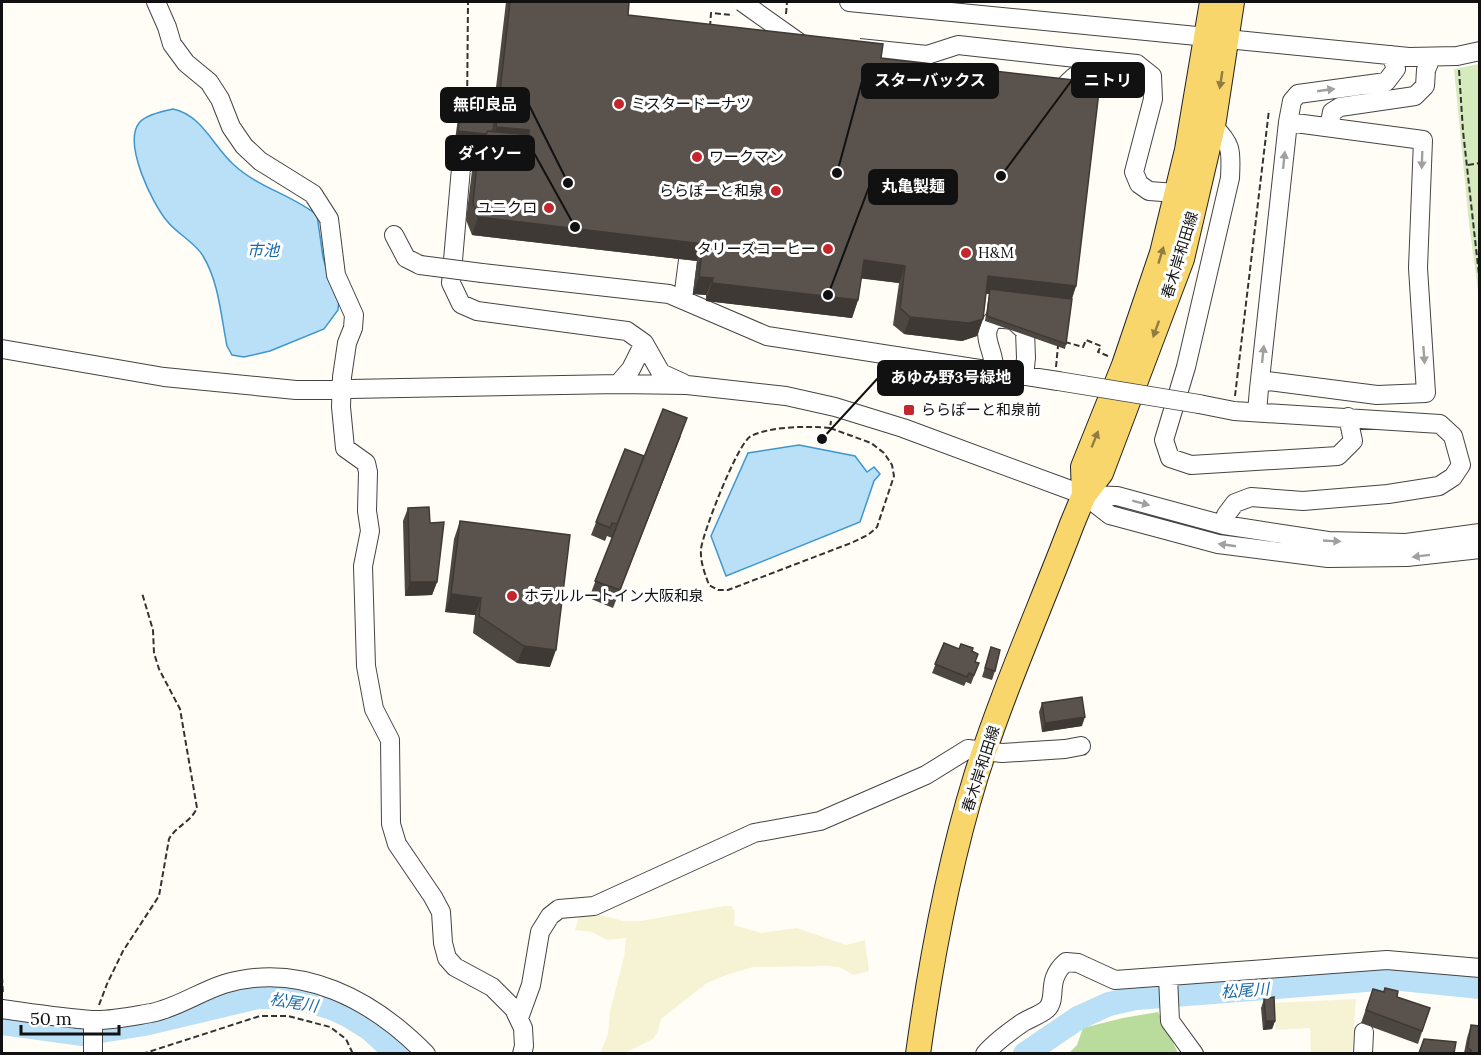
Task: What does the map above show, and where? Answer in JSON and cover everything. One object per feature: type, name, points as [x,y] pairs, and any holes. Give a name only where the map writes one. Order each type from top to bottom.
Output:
[{"type":"main road","name":"春木岸和田線","points":[[918,1053],[927,989],[947,882],[985,750],[1084,495],[1101,473],[1182,259],[1213,126],[1217,38],[1212,2]]},
{"type":"main road","name":"春木岸和田線","points":[[1084,495],[1083,467],[1124,365],[1162,253],[1217,38],[1232,2]]},
{"type":"street","points":[[156,2],[172,44],[186,63],[209,82],[231,127],[244,146],[260,161],[313,194],[328,219],[336,275],[354,315],[353,328],[347,343],[341,406],[345,448],[366,464],[368,472],[366,511],[370,531],[363,566],[366,666],[374,709],[390,740],[390,824],[397,844],[441,912],[443,943],[447,958],[455,967],[492,987],[514,1009],[523,1028],[522,1053]]},
{"type":"street","points":[[742,2],[819,50],[762,37]]},
{"type":"street","points":[[849,2],[1391,55],[1431,58],[1479,51]]},
{"type":"street","points":[[843,46],[927,55],[958,45],[1137,64],[1152,76],[1152,99],[1134,172],[1139,184],[1149,191],[1176,193]]},
{"type":"street","points":[[921,74],[958,45]]},
{"type":"street","points":[[1257,412],[1292,101],[1298,94],[1386,82],[1396,69],[1391,55]]},
{"type":"street","points":[[1329,128],[1332,112],[1340,107],[1415,96],[1425,86],[1426,70],[1431,58]]},
{"type":"street","points":[[1057,97],[1073,77],[1099,60]]},
{"type":"street","points":[[1260,380],[1377,395],[1426,393],[1418,268],[1423,140],[1288,122]]},
{"type":"street","points":[[1213,126],[1227,140],[1231,150],[1230,178],[1186,367],[1164,440],[1170,458],[1191,465],[1338,456],[1353,441],[1348,417]]},
{"type":"street","points":[[476,156],[471,156],[461,168],[451,283],[461,304],[477,311],[627,332],[644,343],[661,373],[687,385]]},
{"type":"street","points":[[394,235],[406,258],[420,265],[669,294],[767,336],[994,372],[1024,376],[1060,376],[1234,411],[1440,424],[1453,436],[1461,465],[1453,477],[1439,486],[1388,494],[1303,501],[1251,497],[1235,503],[1226,515],[1224,525]]},
{"type":"street","points":[[683,299],[688,260]]},
{"type":"street","points":[[975,368],[983,303]]},
{"type":"street","points":[[994,372],[996,359],[987,338],[988,325],[995,318],[1013,320],[1025,331],[1024,376]]},
{"type":"street","points":[[618,384],[631,369],[644,343]]},
{"type":"street","points":[[2,349],[164,377],[296,390],[618,384],[687,385],[786,396],[835,406],[903,428],[1084,495],[1110,514],[1218,544],[1328,558],[1407,557],[1479,549]]},
{"type":"street","points":[[1292,416],[1295,384]]},
{"type":"street","points":[[1084,495],[1117,496],[1224,525],[1328,542],[1406,543],[1479,533]]},
{"type":"street","points":[[519,1018],[531,985],[540,932],[550,916],[559,909],[594,906],[754,833],[820,821],[926,775],[968,749],[1002,753],[1080,746]]},
{"type":"street","points":[[985,1053],[1022,1023],[1046,1010],[1051,1004],[1053,978],[1066,962],[1078,963],[1115,980],[1168,979],[1387,960],[1479,968]]},
{"type":"street","points":[[2,1009],[94,1021],[154,1012],[224,984],[259,979],[287,979],[342,992],[361,1002],[390,1022],[426,1053]]},
{"type":"street","points":[[1168,979],[1170,1021],[1194,1053]]},
{"type":"street","points":[[93,1053],[94,1021]]},
{"type":"street","points":[[1363,1053],[1365,1032]]},
{"type":"path","points":[[467,116],[468,2]]},
{"type":"path","points":[[1457,56],[1479,284]]},
{"type":"path","points":[[1236,396],[1269,110]]},
{"type":"path","points":[[1468,165],[1479,164]]},
{"type":"path","points":[[1060,376],[1056,370],[1059,340],[1083,347],[1086,340],[1101,346],[1098,352],[1113,358]]},
{"type":"path","points":[[830,428],[835,406]]},
{"type":"path","points":[[807,426],[830,428],[871,444],[884,453],[892,465],[894,476],[877,527],[868,535],[851,543],[728,590],[718,590],[709,585],[701,560],[701,547],[706,529],[743,442],[750,436],[767,432],[807,426]]},
{"type":"path","points":[[94,1021],[106,984],[123,951],[159,896],[169,839],[173,832],[194,816],[197,808],[180,709],[156,661],[153,630],[142,593]]},
{"type":"path","points":[[142,1053],[260,1016],[288,1016],[330,1027],[346,1039],[353,1053]]},
{"type":"shaded area","points":[[732,906],[735,913],[734,925],[761,933],[797,928],[846,945],[865,940],[869,971],[854,975],[839,967],[753,967],[726,975],[707,983],[661,1019],[653,1039],[625,1053],[600,1053],[608,1034],[610,1011],[624,957],[626,938],[607,940],[592,932],[575,930],[580,914],[590,913],[624,921],[641,921]]},
{"type":"shaded area","points":[[1356,999],[1352,1053],[1311,1053],[1310,1028],[1276,1030],[1273,1003]]},
{"type":"green space","points":[[1480,64],[1479,298],[1469,223],[1454,69]]},
{"type":"green space","points":[[1158,1012],[1178,1053],[1068,1054],[1077,1045],[1083,1028]]},
{"type":"water","name":"市池","points":[[173,109],[183,112],[199,124],[226,157],[242,172],[317,215],[323,257],[329,279],[339,299],[338,310],[324,329],[270,351],[244,357],[232,355],[227,346],[216,288],[208,266],[200,251],[171,226],[161,212],[147,188],[137,158],[135,133],[139,123],[159,112]]},
{"type":"water","points":[[799,445],[855,456],[867,472],[874,467],[880,474],[874,481],[860,522],[726,576],[711,536],[748,453]]},
{"type":"building","name":"ららぽーと和泉","points":[[510,2],[629,2],[628,15],[883,44],[881,58],[1100,83],[1076,286],[988,276],[983,319],[969,323],[910,317],[900,308],[905,266],[864,260],[858,300],[712,283],[713,278],[699,277],[703,244],[478,217],[473,203],[479,145],[488,131],[529,135],[529,130],[496,127]]},
{"type":"building","points":[[461,109],[496,113],[493,131],[488,131],[486,134],[458,131]]},
{"type":"building","points":[[990,289],[1072,299],[1066,344],[987,316]]},
{"type":"building","points":[[663,409],[687,418],[620,590],[595,581]]},
{"type":"building","points":[[625,449],[644,456],[617,524],[612,523],[610,528],[596,522]]},
{"type":"building","points":[[429,507],[430,523],[444,522],[437,582],[410,582],[408,508]]},
{"type":"building","points":[[460,521],[570,535],[556,650],[524,646],[479,616],[481,598],[451,594]]},
{"type":"building","points":[[944,643],[959,649],[961,644],[973,648],[972,651],[978,654],[975,662],[979,663],[974,675],[969,673],[967,677],[935,664]]},
{"type":"building","points":[[991,647],[1000,650],[995,671],[985,668]]},
{"type":"building","points":[[1082,697],[1085,717],[1045,723],[1042,703]]},
{"type":"building","points":[[1385,988],[1398,991],[1397,997],[1430,1008],[1422,1031],[1366,1010],[1373,989],[1384,992]]},
{"type":"building","points":[[1274,997],[1275,1021],[1266,1021],[1264,999]]},
{"type":"building","points":[[1471,1025],[1479,1026],[1479,1053],[1471,1053],[1468,1048]]},
{"type":"building","points":[[1424,1039],[1456,1042],[1454,1053],[1419,1053]]},
{"type":"waterway","name":"松尾川","points":[[1025,1054],[1078,1018],[1109,1004],[1136,998],[1392,978],[1480,987]]},
{"type":"waterway","name":"松尾川","points":[[2,1023],[83,1034],[144,1024],[258,997],[280,997],[302,999],[332,1008],[351,1017],[370,1029],[397,1054]]},
{"type":"place","name":"ミスタードーナツ","points":[[619,104]]},
{"type":"place","name":"ワークマン","points":[[697,157]]},
{"type":"place","name":"スターバックス","points":[[837,173]]},
{"type":"place","name":"ニトリ","points":[[1001,176]]},
{"type":"place","name":"無印良品","points":[[568,183]]},
{"type":"place","name":"ららぽーと和泉","points":[[776,191]]},
{"type":"place","name":"ユニクロ","points":[[549,208]]},
{"type":"place","name":"ダイソー","points":[[575,227]]},
{"type":"place","name":"タリーズコーヒー","points":[[828,249]]},
{"type":"place","name":"H&M","points":[[966,253]]},
{"type":"place","name":"丸亀製麺","points":[[828,295]]},
{"type":"place","name":"ららぽーと和泉前","points":[[909,410]]},
{"type":"place","name":"あゆみ野3号緑地","points":[[822,439]]},
{"type":"place","name":"ホテルルートイン大阪和泉","points":[[512,596]]}]
